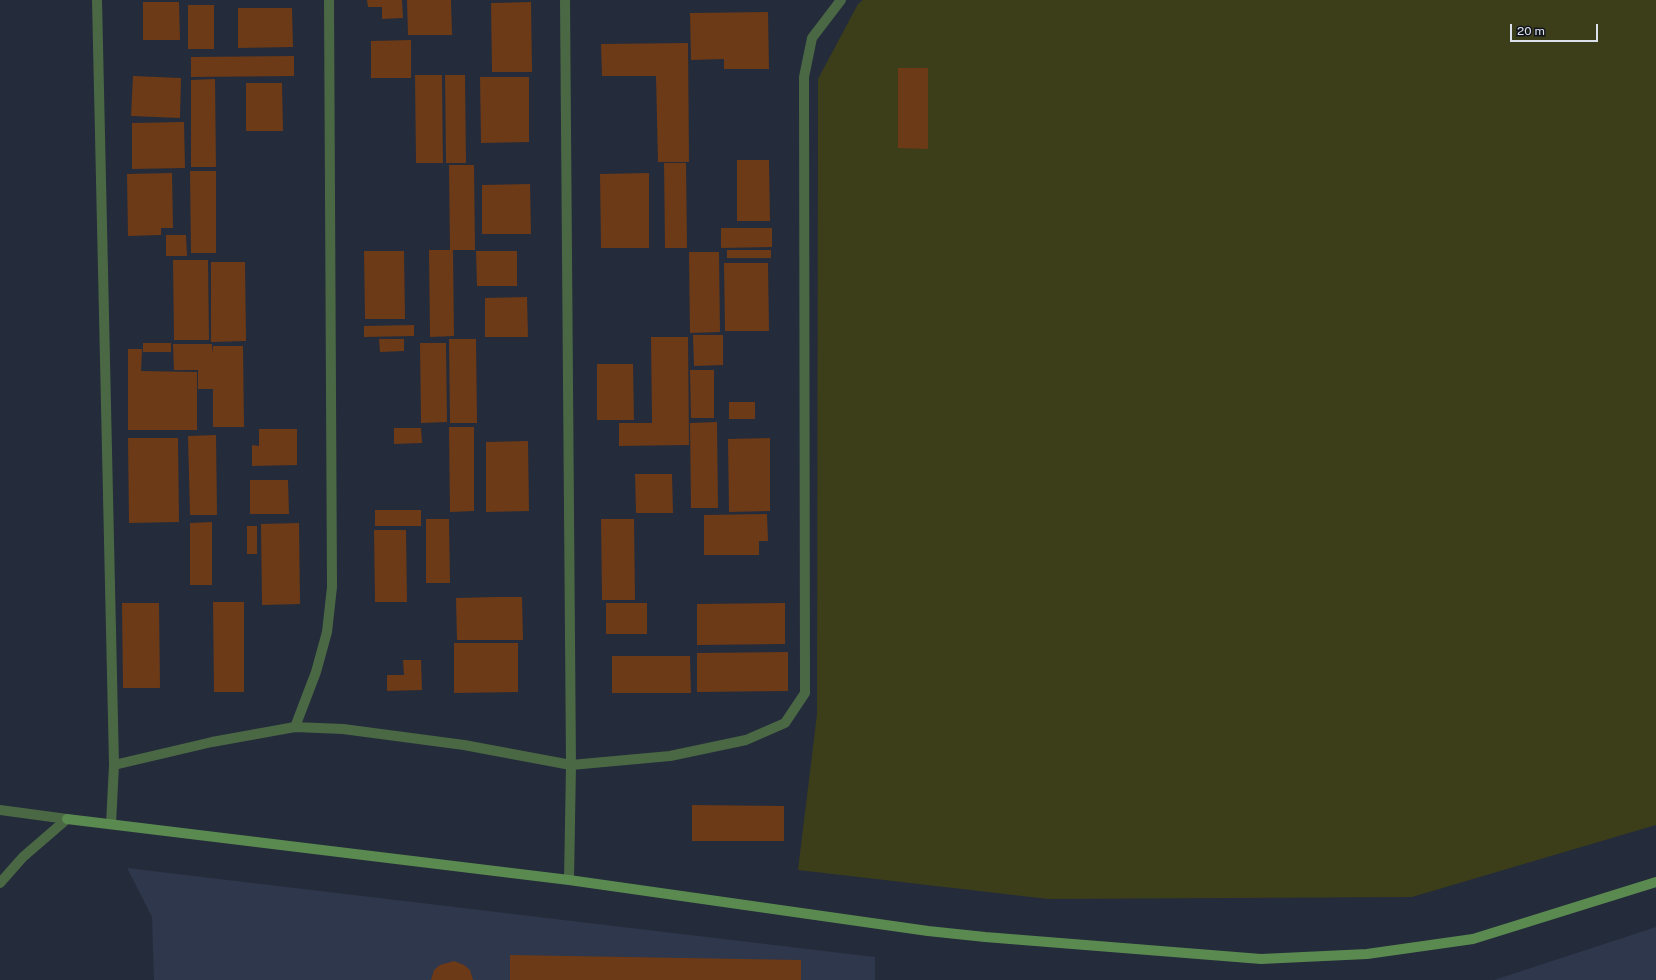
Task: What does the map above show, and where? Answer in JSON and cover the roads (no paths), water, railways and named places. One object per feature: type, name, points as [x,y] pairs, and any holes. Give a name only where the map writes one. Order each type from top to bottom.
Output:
[{"type":"street","points":[[97,0],[114,765],[111,824]]},
{"type":"street","points":[[295,727],[316,672],[327,632],[332,587],[329,0]]},
{"type":"street","points":[[565,0],[571,765],[569,880]]},
{"type":"street","points":[[114,765],[212,742],[295,727],[343,729],[464,745],[571,765],[670,756],[746,740],[785,723],[805,693],[804,77],[812,38],[841,0]]},
{"type":"street","points":[[0,810],[569,880],[964,935],[1261,959],[1367,954],[1473,939],[1656,882]]},
{"type":"street","points":[[0,883],[23,857],[67,819]]}]
